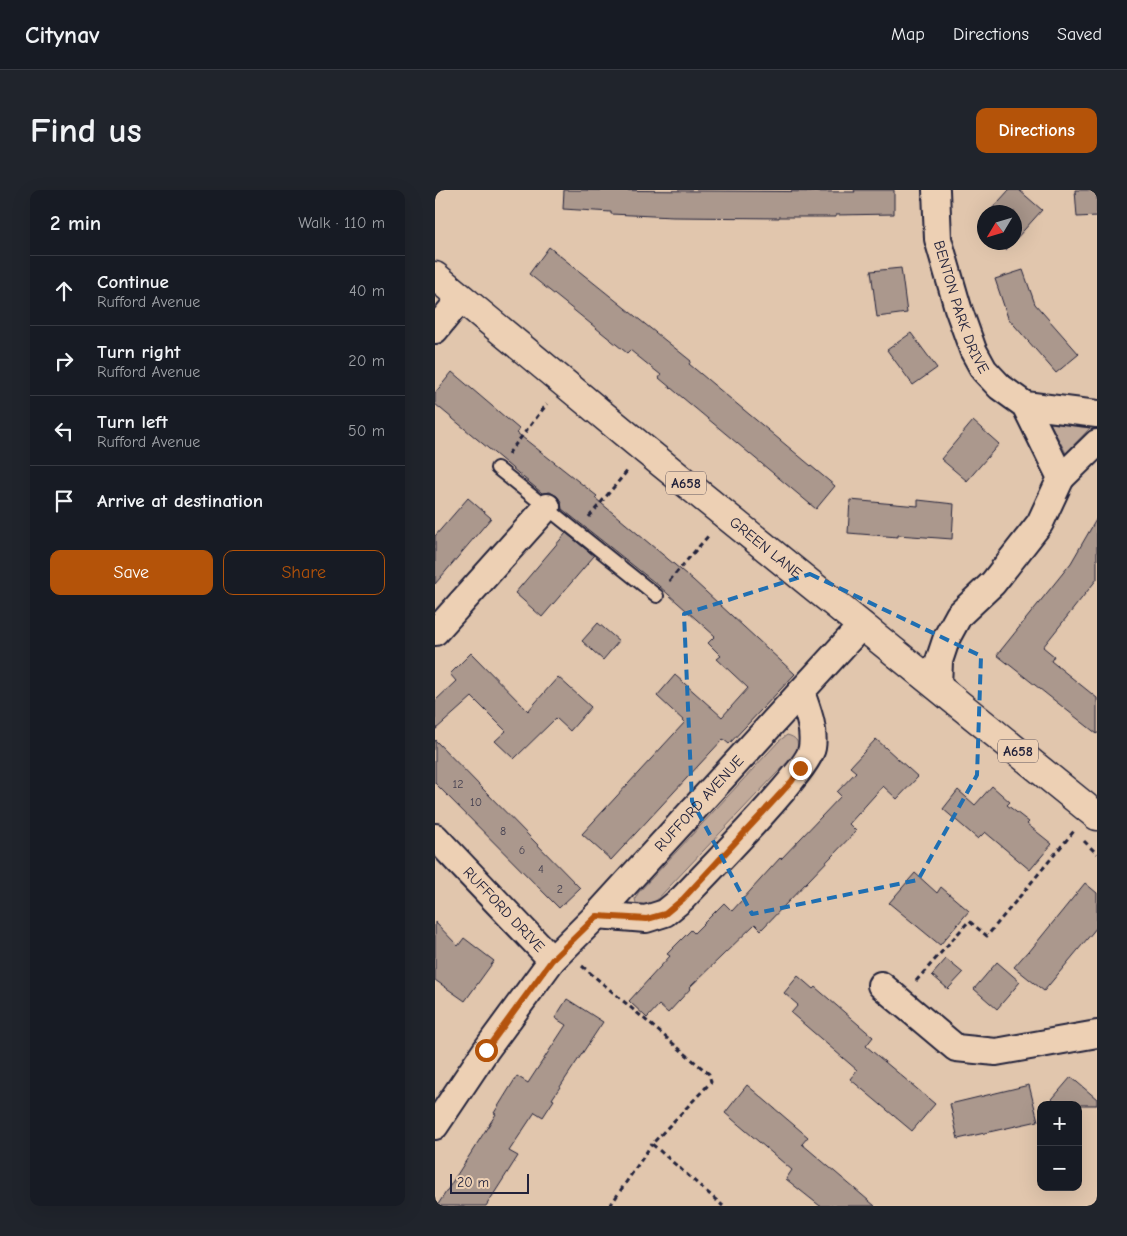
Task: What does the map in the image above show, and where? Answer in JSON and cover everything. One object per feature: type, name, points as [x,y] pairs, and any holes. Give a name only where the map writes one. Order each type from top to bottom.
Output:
[{"type":"highway","name":"GREEN LANE","points":[[435,276],[1097,816]]},
{"type":"street","name":"BENTON PARK DRIVE","points":[[936,190],[937,238],[973,350],[984,370],[1000,387],[1025,405],[1061,478]]},
{"type":"street","points":[[435,330],[461,298]]},
{"type":"street","name":"BENTON PARK DRIVE","points":[[1025,405],[1097,414]]},
{"type":"street","points":[[938,687],[939,661],[947,637],[959,615],[993,583],[1040,523],[1061,478],[1097,443]]},
{"type":"street","points":[[435,632],[547,507]]},
{"type":"street","name":"RUFFORD AVENUE","points":[[435,1126],[486,1050],[557,955],[597,916],[862,626]]},
{"type":"street","points":[[597,916],[647,919],[665,914],[683,899],[792,781],[812,750],[812,726],[801,692]]},
{"type":"street","name":"RUFFORD DRIVE","points":[[435,837],[557,955]]},
{"type":"street","points":[[890,992],[956,1048],[996,1052],[1097,1034]]},
{"type":"lane","points":[[497,468],[657,596]]},
{"type":"path","points":[[497,468],[563,382]]},
{"type":"path","points":[[577,531],[645,449]]},
{"type":"path","points":[[657,596],[726,515]]},
{"type":"path","points":[[890,992],[969,921],[987,936],[1075,831]]},
{"type":"path","points":[[557,955],[709,1074],[711,1082],[652,1144],[610,1206]]},
{"type":"path","points":[[652,1144],[723,1206]]},
{"type":"highlighted area","points":[[810,574],[981,656],[977,775],[918,880],[752,914],[692,801],[684,614]]},
{"type":"shaded area","points":[[1050,423],[1090,428],[1066,453]]},
{"type":"shaded area","points":[[787,735],[794,738],[797,742],[798,745],[794,755],[651,906],[637,907],[635,899],[638,893],[779,741]]},
{"type":"building","points":[[564,190],[855,192],[854,190],[894,190],[894,214],[779,218],[673,217],[611,214],[611,212],[563,209]]},
{"type":"building","points":[[1009,190],[1019,190],[1042,210],[1022,232],[1022,205],[995,205]]},
{"type":"building","points":[[1075,190],[1097,190],[1097,216],[1077,217]]},
{"type":"building","points":[[549,247],[691,361],[689,364],[835,486],[816,509],[659,378],[661,375],[630,350],[627,353],[529,274]]},
{"type":"building","points":[[901,268],[907,313],[877,317],[871,271]]},
{"type":"building","points":[[1023,270],[1035,304],[1079,354],[1056,373],[1008,318],[995,279]]},
{"type":"building","points":[[911,333],[937,368],[913,385],[887,350]]},
{"type":"building","points":[[452,372],[519,429],[517,433],[597,496],[595,498],[693,580],[795,674],[729,744],[723,739],[611,860],[582,834],[685,722],[657,696],[675,675],[722,717],[748,688],[717,659],[721,656],[708,643],[715,636],[659,586],[562,509],[561,502],[557,496],[550,492],[542,493],[435,404],[435,393]]},
{"type":"building","points":[[973,421],[999,444],[967,481],[941,459]]},
{"type":"building","points":[[468,498],[491,518],[435,584],[435,536]]},
{"type":"building","points":[[850,500],[918,506],[918,500],[954,504],[952,539],[848,533]]},
{"type":"building","points":[[1097,518],[1097,579],[1043,647],[1054,656],[1051,661],[1097,698],[1097,734],[997,655],[1071,563]]},
{"type":"building","points":[[566,533],[594,556],[542,617],[515,593]]},
{"type":"building","points":[[598,623],[619,641],[603,660],[582,641]]},
{"type":"building","points":[[471,653],[528,711],[558,677],[591,707],[570,731],[556,718],[514,759],[495,741],[506,731],[472,697],[435,730],[435,701],[456,681],[450,674]]},
{"type":"building","points":[[876,739],[918,777],[897,799],[883,786],[849,824],[856,831],[761,930],[755,924],[690,987],[668,1013],[659,1005],[647,1018],[629,1001],[670,956],[667,954],[691,930],[694,933],[724,903],[732,911],[780,858],[841,796],[837,792],[856,772],[850,767]]},
{"type":"building","points":[[435,740],[580,888],[559,908],[435,783]]},
{"type":"building","points":[[992,786],[1010,802],[1007,805],[1029,822],[1027,824],[1052,844],[1030,870],[985,832],[978,839],[943,809],[958,790],[975,805]]},
{"type":"building","points":[[915,873],[937,893],[941,887],[969,911],[940,945],[889,903]]},
{"type":"building","points":[[1085,883],[1097,893],[1097,927],[1044,991],[1014,967],[1029,952]]},
{"type":"building","points":[[435,922],[458,946],[464,938],[494,961],[465,1001],[435,980]]},
{"type":"building","points":[[946,959],[963,973],[948,989],[932,975]]},
{"type":"building","points":[[997,962],[1020,982],[997,1009],[974,989]]},
{"type":"building","points":[[798,976],[813,989],[815,987],[873,1037],[866,1046],[935,1104],[912,1131],[850,1079],[857,1070],[791,1013],[798,1005],[784,993]]},
{"type":"building","points":[[567,999],[603,1022],[552,1099],[554,1100],[543,1117],[535,1112],[509,1151],[518,1156],[486,1206],[437,1206],[496,1114],[494,1113],[517,1076],[528,1083],[566,1025],[555,1018]]},
{"type":"building","points":[[1071,1077],[1097,1099],[1097,1105],[1082,1105],[1082,1101],[1050,1101]]},
{"type":"building","points":[[747,1085],[808,1137],[802,1144],[875,1206],[820,1206],[786,1179],[792,1170],[725,1113]]},
{"type":"building","points":[[1029,1085],[1037,1121],[958,1139],[950,1104]]},
{"type":"route","points":[[486,1050],[552,960],[597,916],[647,919],[665,914],[683,899],[792,781],[800,768]]}]
